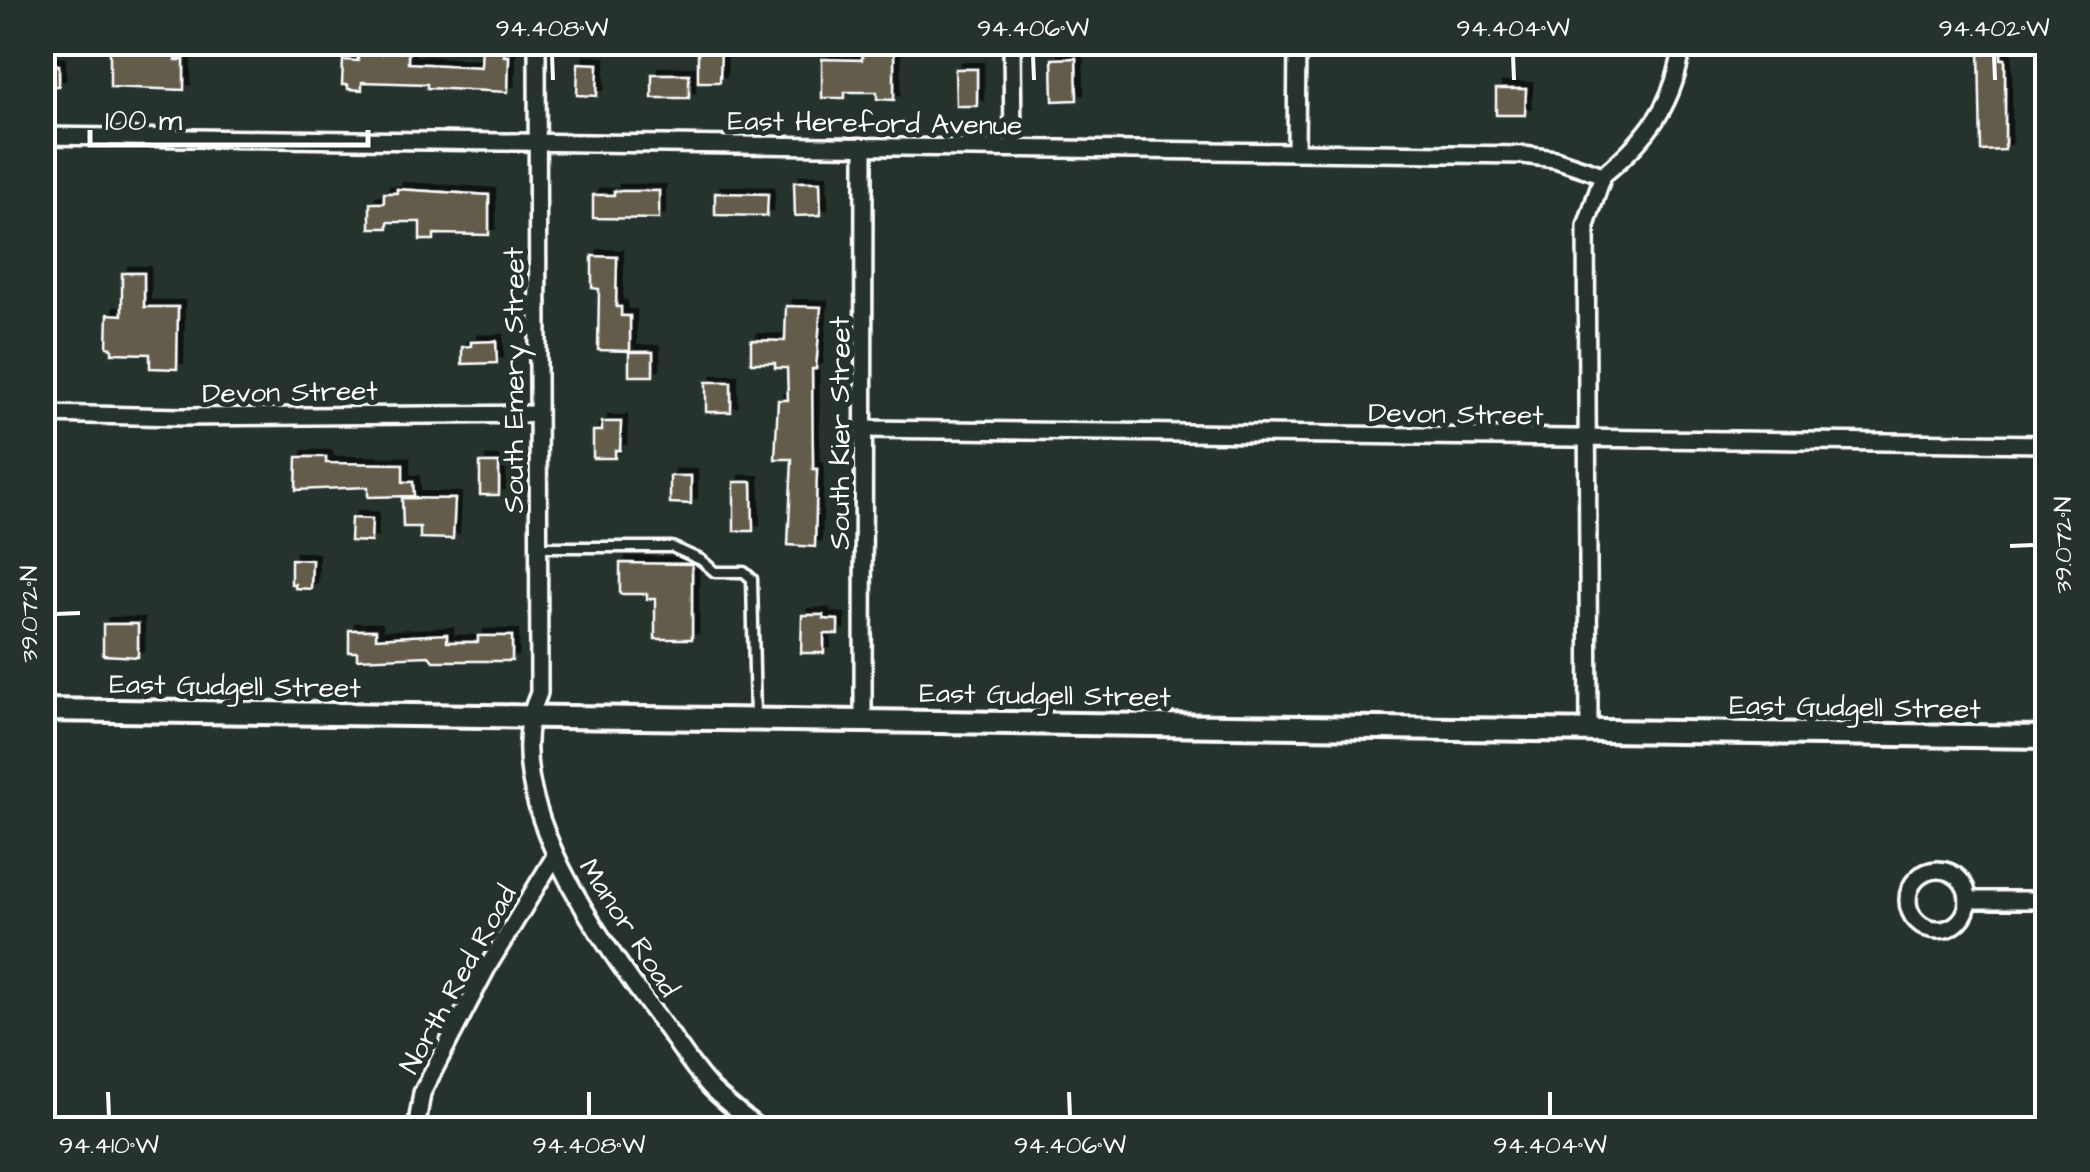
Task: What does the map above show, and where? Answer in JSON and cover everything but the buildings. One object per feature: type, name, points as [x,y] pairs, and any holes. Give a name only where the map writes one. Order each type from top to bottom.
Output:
[{"type":"street","name":"South Emery Street","points":[[528,716],[539,693],[537,42]]},
{"type":"street","points":[[1012,42],[1014,148]]},
{"type":"street","points":[[1296,152],[1297,42]]},
{"type":"street","points":[[1590,728],[1586,226],[1603,175],[1631,152],[1664,112],[1683,42]]},
{"type":"street","name":"East Hereford Avenue","points":[[42,136],[1523,154],[1555,159],[1603,175]]},
{"type":"street","name":"South Kier Street","points":[[863,719],[864,148]]},
{"type":"street","name":"Devon Street","points":[[42,414],[538,414]]},
{"type":"street","name":"Devon Street","points":[[864,430],[2048,444]]},
{"type":"street","name":"East Gudgell Street","points":[[42,710],[2048,736]]},
{"type":"street","name":"Manor Road","points":[[528,716],[533,791],[555,856],[626,975],[712,1089],[761,1130]]},
{"type":"street","name":"North Red Road","points":[[416,1130],[422,1093],[488,966],[555,856]]},
{"type":"street","points":[[1968,900],[2048,900]]},
{"type":"lane","points":[[538,547],[672,547],[701,560],[715,572],[744,572],[752,579],[756,718]]}]
